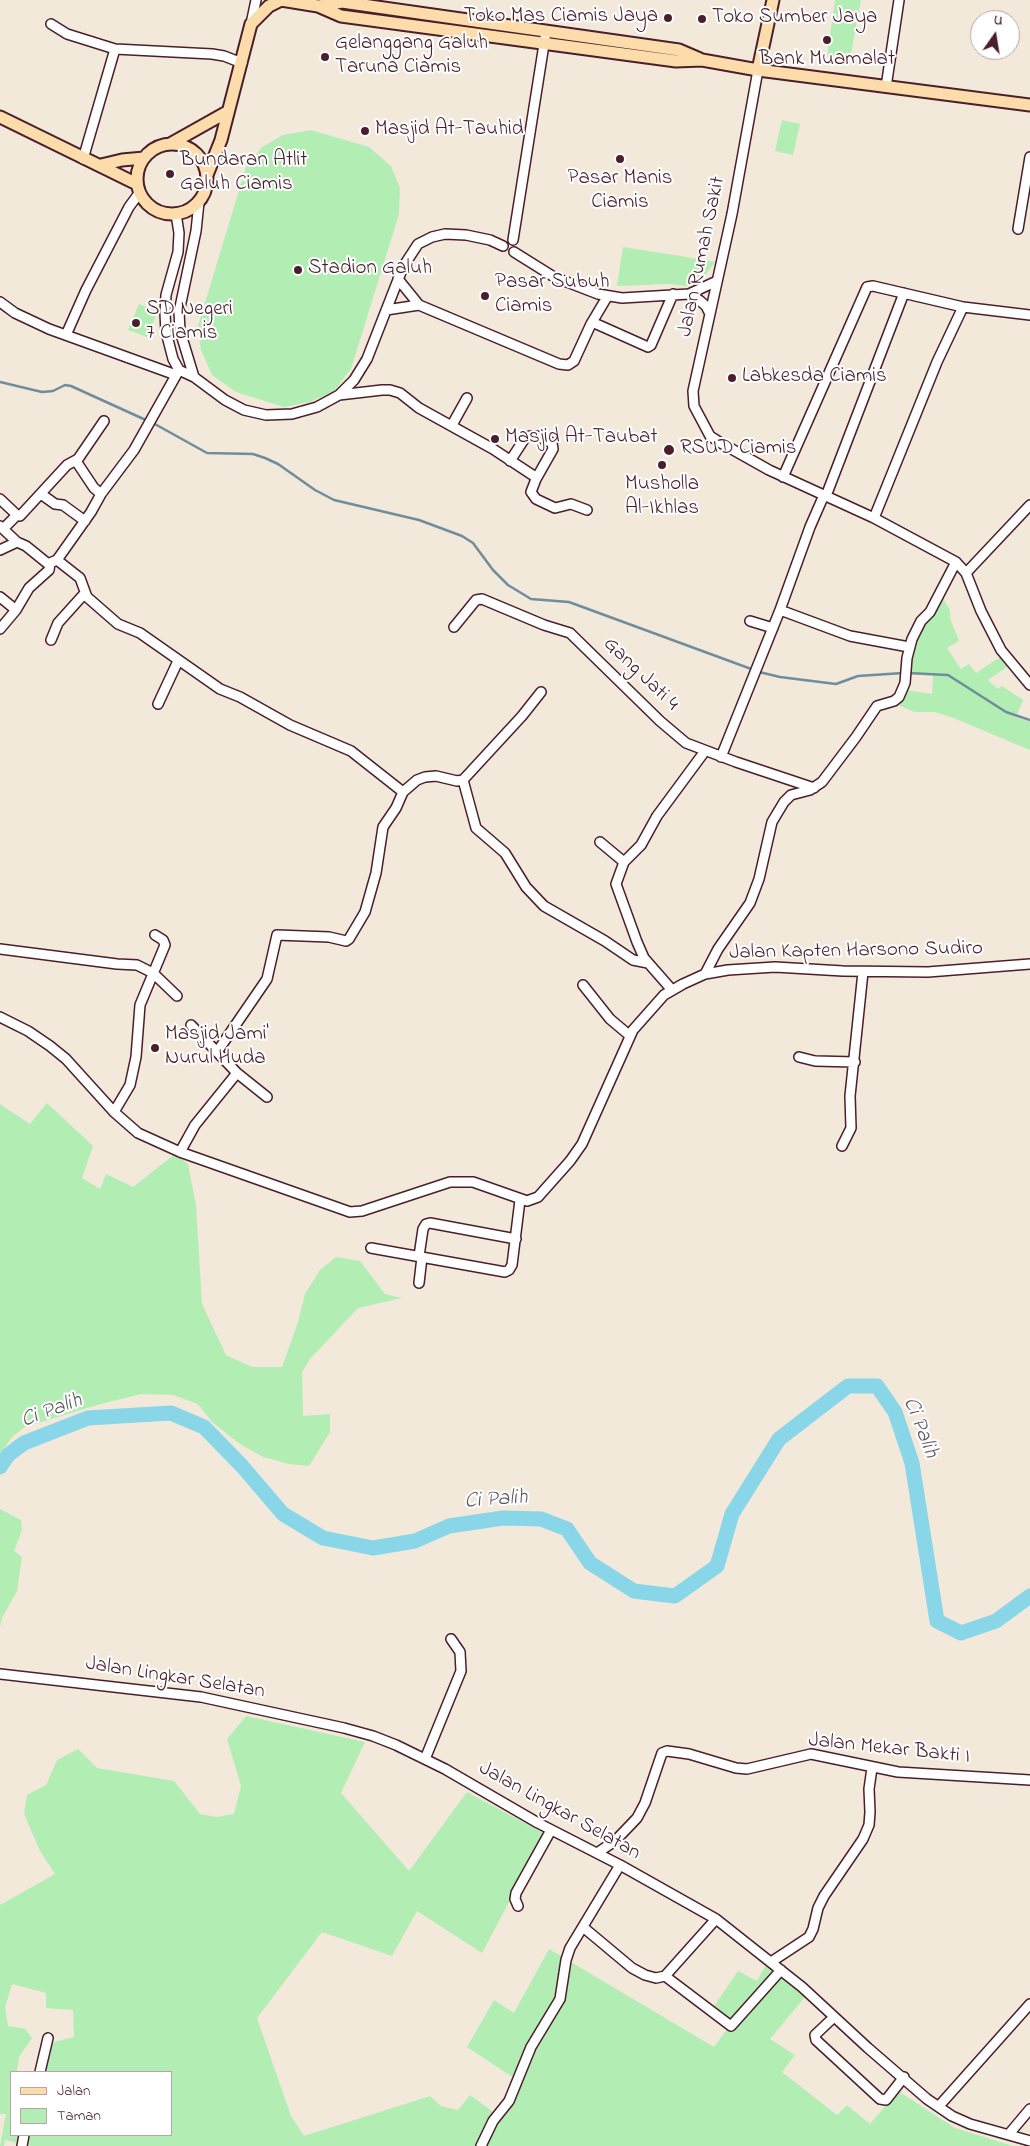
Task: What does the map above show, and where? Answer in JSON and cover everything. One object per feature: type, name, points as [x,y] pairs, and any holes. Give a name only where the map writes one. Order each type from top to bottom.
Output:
[{"type":"main road","points":[[0,117],[121,177],[138,188],[150,207],[158,211],[176,214],[192,208],[199,202],[206,189],[207,175],[217,151],[251,24],[269,6],[281,0],[318,6],[341,16],[676,61],[702,60],[758,70],[1030,105]]},
{"type":"main road","points":[[318,6],[342,2],[449,17],[679,50],[702,60]]},
{"type":"main road","name":"Jalan Rumah Sakit","points":[[758,70],[772,2]]},
{"type":"main road","points":[[447,30],[449,17]]},
{"type":"main road","points":[[486,36],[488,23]]},
{"type":"main road","points":[[138,188],[138,170],[144,158],[153,150],[170,144],[227,112]]},
{"type":"main road","points":[[170,144],[192,150],[202,161],[207,175]]},
{"type":"main road","points":[[101,166],[122,160],[144,158]]},
{"type":"street","points":[[251,24],[256,0]]},
{"type":"street","points":[[886,87],[899,0]]},
{"type":"street","points":[[51,24],[68,34],[115,49],[212,54],[224,56],[242,63]]},
{"type":"street","points":[[513,240],[546,31]]},
{"type":"street","points":[[83,158],[115,49]]},
{"type":"street","name":"Jalan Rumah Sakit","points":[[758,70],[732,214],[693,391],[694,406],[710,436],[783,477],[874,518],[956,562],[966,573]]},
{"type":"street","points":[[1018,229],[1030,157]]},
{"type":"street","points":[[66,335],[86,290],[138,188]]},
{"type":"street","points":[[194,377],[182,338],[179,312],[196,231],[199,202]]},
{"type":"street","points":[[0,629],[16,610],[29,588],[49,570],[134,450],[157,412],[177,372],[169,347],[164,313],[166,295],[178,252],[180,233],[176,214]]},
{"type":"street","points":[[0,302],[15,313],[66,335],[194,377],[225,400],[244,410],[266,415],[292,414],[317,407],[339,395],[354,380],[367,359],[408,257],[418,244],[432,237],[445,234],[466,235],[490,240],[503,246],[507,253],[514,252],[554,277],[607,297],[622,298],[688,294],[717,281]]},
{"type":"street","points":[[503,246],[505,241],[513,240]]},
{"type":"street","points":[[513,240],[517,244],[514,252]]},
{"type":"street","points":[[398,279],[419,305],[568,366],[574,361],[592,322],[607,297]]},
{"type":"street","points":[[783,477],[868,287],[873,286],[963,307],[1030,315]]},
{"type":"street","points":[[720,757],[780,610],[810,527],[825,495],[904,293]]},
{"type":"street","points":[[592,322],[648,347],[651,345],[673,294]]},
{"type":"street","points":[[688,294],[706,306],[710,314]]},
{"type":"street","points":[[386,310],[419,305]]},
{"type":"street","points":[[874,518],[937,362],[963,307]]},
{"type":"street","points":[[164,313],[179,312]]},
{"type":"street","points":[[339,395],[390,390],[400,393],[418,408],[510,460],[536,479]]},
{"type":"street","points":[[452,426],[467,398]]},
{"type":"street","points":[[104,421],[76,461],[67,465],[20,516],[17,515],[2,528],[17,542],[26,546],[44,561],[54,562],[80,578],[83,581],[85,593],[118,624],[140,632],[178,661],[220,689],[240,697],[290,725],[351,751],[403,792]]},
{"type":"street","points":[[510,460],[522,441],[530,436],[544,438],[552,443],[553,449],[536,479],[532,492],[536,499],[555,508],[571,504],[588,510]]},
{"type":"street","points":[[76,461],[86,478],[101,494]]},
{"type":"street","points":[[40,494],[55,504],[63,505],[85,521]]},
{"type":"street","points":[[0,499],[17,515]]},
{"type":"street","points":[[1030,505],[966,573],[981,611],[1001,650],[1030,685]]},
{"type":"street","points":[[0,550],[17,542]]},
{"type":"street","points":[[705,974],[718,948],[750,903],[759,879],[770,831],[776,815],[791,795],[814,788],[822,782],[877,706],[898,698],[904,688],[909,647],[920,623],[930,612],[956,562]]},
{"type":"street","points":[[51,640],[58,623],[85,593]]},
{"type":"street","points":[[0,597],[16,610]]},
{"type":"street","name":"Gang Jati 4","points":[[454,627],[476,600],[482,599],[544,625],[570,633],[660,721],[686,743],[720,757],[814,788]]},
{"type":"street","points":[[780,610],[850,636],[909,647]]},
{"type":"street","points":[[750,621],[772,628]]},
{"type":"street","points":[[158,704],[178,661]]},
{"type":"street","points":[[217,1052],[267,979],[277,935],[329,937],[346,941],[351,937],[366,912],[376,873],[383,827],[396,808],[403,792],[416,780],[425,777],[436,776],[457,781],[463,780],[522,716],[541,692]]},
{"type":"street","points":[[672,990],[640,951],[616,884],[624,862],[638,849],[656,816],[705,751]]},
{"type":"street","points":[[463,780],[476,828],[505,853],[526,887],[544,906],[605,941],[633,960],[648,963]]},
{"type":"street","points":[[600,842],[624,862]]},
{"type":"street","points":[[114,1112],[130,1085],[136,1057],[140,1005],[165,945],[163,940],[155,935]]},
{"type":"street","points":[[0,949],[137,965],[153,973],[177,996]]},
{"type":"street","name":"Jalan Kapten Harsono Sudiro","points":[[520,1200],[533,1200],[538,1197],[570,1161],[582,1144],[629,1035],[641,1019],[672,990],[705,974],[728,970],[775,967],[863,972],[928,972],[1030,964]]},
{"type":"street","points":[[842,1146],[851,1131],[850,1096],[863,972]]},
{"type":"street","points":[[583,985],[610,1019],[629,1035]]},
{"type":"street","points":[[0,1017],[28,1031],[50,1046],[66,1060],[114,1112],[138,1133],[180,1152],[298,1193],[343,1211],[362,1211],[450,1182],[473,1182],[520,1200],[512,1265],[506,1272],[371,1248]]},
{"type":"street","points":[[191,1026],[237,1073],[267,1097]]},
{"type":"street","points":[[799,1057],[815,1061],[854,1062]]},
{"type":"street","points":[[180,1152],[195,1125],[237,1073]]},
{"type":"street","points":[[419,1283],[423,1229],[426,1224],[430,1223],[516,1239]]},
{"type":"street","points":[[425,1760],[461,1671],[460,1652],[451,1640]]},
{"type":"street","name":"Jalan Lingkar Selatan","points":[[0,1674],[201,1696],[373,1736],[461,1778],[551,1830],[620,1865],[716,1920],[771,1962],[868,2048],[952,2116],[970,2124],[1030,2141]]},
{"type":"street","name":"Jalan Mekar Bakti I","points":[[597,1853],[615,1842],[637,1818],[648,1796],[662,1753],[667,1750],[742,1768],[757,1767],[811,1754],[898,1772],[1030,1780]]},
{"type":"street","points":[[771,1962],[809,1937],[818,1908],[824,1896],[863,1839],[870,1812],[869,1788],[872,1768]]},
{"type":"street","points":[[518,1906],[515,1899],[516,1893],[551,1830]]},
{"type":"street","points":[[481,2146],[493,2121],[509,2101],[531,2047],[560,1999],[566,1960],[583,1927],[620,1865]]},
{"type":"street","points":[[583,1927],[632,1968],[656,1978],[665,1976],[716,1920]]},
{"type":"street","points":[[665,1976],[731,2026],[780,1970]]},
{"type":"street","points":[[939,2106],[1030,2004]]},
{"type":"street","points":[[834,2017],[815,2035],[816,2040],[880,2099],[886,2100],[904,2077]]},
{"type":"street","points":[[40,2071],[48,2038]]},
{"type":"street","points":[[1009,2134],[1030,2109]]},
{"type":"green space","points":[[835,0],[861,0],[850,58],[827,57]]},
{"type":"green space","points":[[782,120],[800,124],[793,155],[775,151]]},
{"type":"green space","name":"Stadion Galuh","points":[[311,130],[369,147],[391,166],[400,188],[399,214],[351,369],[334,391],[310,402],[284,407],[236,392],[212,375],[201,350],[198,326],[246,167],[262,147],[283,135]]},
{"type":"green space","points":[[623,247],[715,262],[701,281],[693,287],[670,284],[617,286]]},
{"type":"green space","points":[[139,304],[158,311],[147,337],[128,330]]},
{"type":"green space","points":[[941,595],[950,610],[950,618],[959,641],[947,648],[961,669],[969,664],[976,673],[1000,657],[1007,667],[988,680],[998,689],[1002,686],[1023,700],[1016,717],[1030,722],[1030,750],[956,719],[935,712],[915,712],[895,704],[906,690],[932,694],[933,676],[908,674],[917,634]]},
{"type":"green space","points":[[47,1103],[93,1146],[82,1178],[100,1189],[106,1174],[133,1187],[175,1154],[188,1164],[196,1205],[202,1304],[226,1355],[252,1367],[282,1367],[298,1322],[305,1294],[320,1270],[336,1257],[360,1261],[385,1294],[402,1298],[358,1308],[310,1359],[302,1372],[303,1416],[330,1414],[330,1432],[309,1466],[289,1464],[263,1457],[240,1444],[212,1422],[198,1404],[173,1395],[141,1394],[25,1427],[13,1436],[0,1454],[0,1104],[30,1124]]},
{"type":"green space","points":[[0,1509],[21,1520],[22,1530],[14,1551],[22,1557],[17,1591],[2,1618],[0,1627]]},
{"type":"green space","points":[[246,1716],[365,1742],[341,1793],[409,1871],[467,1792],[545,1834],[482,1953],[417,1911],[392,1956],[322,1932],[257,2018],[291,2116],[304,2136],[430,2096],[441,2106],[458,2110],[470,2095],[496,2114],[506,2100],[514,2078],[467,2047],[494,2000],[514,2013],[549,1949],[714,2047],[730,2025],[710,2012],[738,1971],[757,1981],[766,1965],[805,1997],[770,2039],[795,2055],[782,2072],[837,2115],[847,2105],[870,2124],[898,2091],[955,2128],[1013,2146],[32,2146],[5,2140],[4,2146],[0,2146],[6,2114],[0,2114],[0,1905],[55,1874],[40,1851],[24,1814],[27,1795],[46,1785],[57,1760],[78,1749],[97,1768],[174,1781],[200,1814],[216,1817],[234,1814],[241,1786],[227,1739]],"holes":[[[12,1984],[46,1993],[46,2008],[73,2010],[74,2037],[54,2042],[37,2063],[47,2067],[46,2071],[172,2071],[172,2136],[10,2136],[10,2071],[17,2071],[19,2057],[32,2038],[25,2029],[8,2026],[5,2007]]]},
{"type":"waterway","points":[[0,382],[42,392],[53,391],[65,385],[71,386],[148,421]]},
{"type":"waterway","points":[[153,423],[207,453],[253,454],[265,458],[278,464],[315,490],[334,500],[419,520],[462,536],[473,543],[493,570],[508,585],[531,599],[569,602],[754,670]]},
{"type":"waterway","points":[[759,672],[780,677],[836,684],[858,676],[903,673]]},
{"type":"waterway","points":[[908,673],[948,675],[1006,712],[1030,720]]},
{"type":"waterway","name":"Ci Palih","points":[[0,1467],[8,1455],[24,1443],[88,1418],[171,1413],[204,1427],[242,1466],[283,1514],[323,1538],[373,1548],[415,1541],[449,1526],[503,1518],[541,1519],[567,1529],[590,1563],[634,1591],[675,1596],[717,1566],[732,1514],[779,1439],[848,1386],[877,1386],[895,1412],[912,1463],[937,1621],[961,1633],[996,1621],[1030,1596]]},
{"type":"place","name":"Toko Mas Ciamis Jaya","points":[[668,18]]},
{"type":"place","name":"Toko Sumber Jaya","points":[[702,19]]},
{"type":"place","name":"Bank Muamalat","points":[[827,40]]},
{"type":"place","name":"Gelanggang Galuh Taruna Ciamis","points":[[325,57]]},
{"type":"place","name":"Masjid At-Tauhid","points":[[365,131]]},
{"type":"place","name":"Pasar Manis Ciamis","points":[[620,159]]},
{"type":"place","name":"Bundaran Atlit Galuh Ciamis","points":[[170,174]]},
{"type":"place","name":"Stadion Galuh","points":[[298,270]]},
{"type":"place","name":"Pasar Subuh Ciamis","points":[[485,296]]},
{"type":"place","name":"SD Negeri 7 Ciamis","points":[[136,323]]},
{"type":"place","name":"Labkesda Ciamis","points":[[732,378]]},
{"type":"place","name":"Masjid At-Taubat","points":[[495,439]]},
{"type":"place","name":"RSUD Ciamis","points":[[669,450]]},
{"type":"place","name":"Musholla Al-Ikhlas","points":[[662,465]]},
{"type":"place","name":"Masjid Jami' Nurul Huda","points":[[155,1048]]}]
